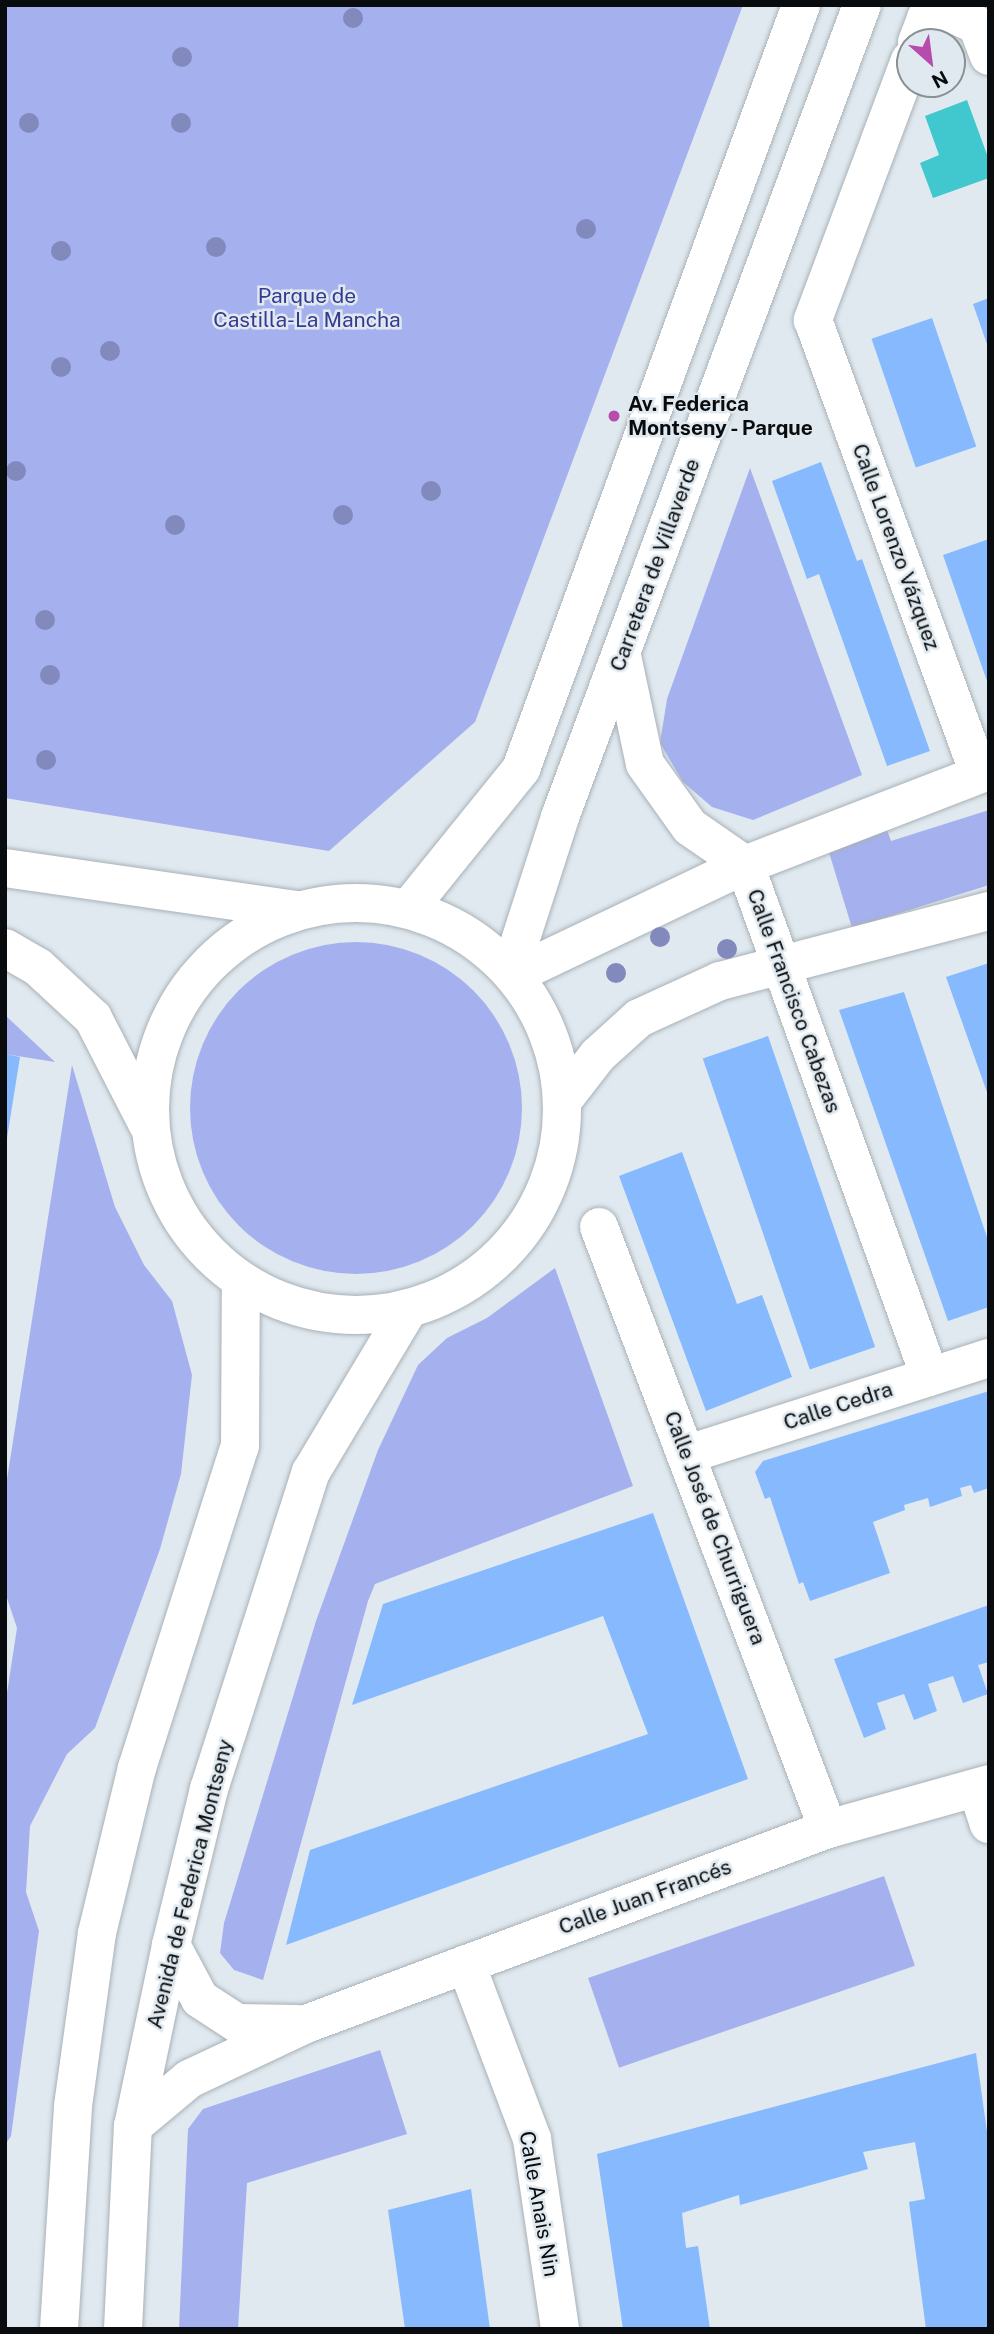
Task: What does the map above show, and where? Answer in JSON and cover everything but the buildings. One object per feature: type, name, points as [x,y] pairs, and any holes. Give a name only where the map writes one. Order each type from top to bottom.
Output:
[{"type":"street","points":[[409,908],[521,769],[802,5]]},
{"type":"street","name":"Carretera de Villaverde","points":[[512,972],[560,817],[862,5]]},
{"type":"street","points":[[922,28],[926,18],[951,13],[977,25],[989,57]]},
{"type":"street","name":"Calle Lorenzo Vázquez","points":[[896,98],[813,320],[984,773]]},
{"type":"street","name":"Calle Francisco Cabezas","points":[[622,656],[645,764],[690,827],[745,865],[930,1377]]},
{"type":"street","points":[[512,972],[745,865],[984,773]]},
{"type":"street","points":[[5,868],[295,910],[352,901],[409,908],[465,931],[512,972],[549,1029],[564,1099],[555,1169],[523,1231],[472,1281],[408,1310],[350,1317],[293,1307],[241,1282],[194,1240],[162,1186],[148,1125],[93,1018],[38,967],[5,948]]},
{"type":"street","points":[[148,1125],[155,1056],[184,992],[233,942],[295,910]]},
{"type":"street","points":[[564,1099],[598,1055],[639,1018],[720,981],[989,911]]},
{"type":"street","name":"Calle José de Churriguera","points":[[599,1227],[688,1454],[828,1829]]},
{"type":"street","points":[[59,2329],[73,2106],[97,1933],[137,1768],[240,1446],[241,1282]]},
{"type":"street","name":"Avenida de Federica Montseny","points":[[123,2329],[133,2126],[170,1945],[209,1789],[311,1472],[408,1310]]},
{"type":"street","name":"Calle Cedra","points":[[688,1454],[989,1358]]},
{"type":"street","points":[[983,1786],[989,1824]]},
{"type":"street","name":"Calle Juan Francés","points":[[133,2126],[189,2079],[306,2024],[828,1829],[983,1786]]},
{"type":"street","name":"Calle Juan Francés","points":[[170,1945],[200,1999],[237,2023],[306,2024]]},
{"type":"street","name":"Calle Anais Nin","points":[[466,1965],[532,2139],[560,2329]]},
{"type":"green space","name":"Parque de Castilla-La Mancha","points":[[5,5],[743,5],[475,722],[329,851],[5,798]]},
{"type":"green space","points":[[750,468],[862,775],[753,820],[712,807],[683,782],[660,743],[667,699]]},
{"type":"green space","points":[[989,810],[989,885],[852,928],[828,849],[887,830],[891,841]]},
{"type":"green space","points":[[356,942],[388,945],[419,955],[448,970],[473,991],[494,1016],[509,1045],[519,1076],[522,1108],[519,1140],[509,1171],[494,1200],[473,1225],[448,1246],[419,1261],[388,1271],[356,1274],[324,1271],[293,1261],[264,1246],[239,1225],[218,1200],[203,1171],[193,1140],[190,1108],[193,1076],[203,1045],[218,1016],[239,991],[264,970],[293,955],[324,945]]},
{"type":"green space","points":[[5,1015],[55,1062],[5,1054]]},
{"type":"green space","points":[[72,1065],[115,1207],[144,1265],[172,1301],[192,1375],[181,1474],[160,1549],[95,1728],[67,1754],[30,1826],[26,1892],[39,1931],[11,2136],[5,2145],[5,1706],[17,1628],[5,1592],[5,1492]]},
{"type":"green space","points":[[555,1268],[633,1486],[375,1584],[368,1601],[263,1980],[234,1970],[220,1953],[224,1923],[316,1621],[378,1450],[418,1365],[447,1338],[487,1318]]},
{"type":"green space","points":[[884,1876],[915,1966],[619,2068],[588,1978]]},
{"type":"green space","points":[[380,2050],[407,2134],[247,2183],[238,2329],[179,2329],[188,2129],[203,2109]]},
{"type":"shaded area","points":[[967,100],[989,160],[989,178],[933,198],[920,163],[939,155],[925,116]]},
{"type":"place","name":"Av. Federica Montseny - Parque","points":[[614,416]]}]
